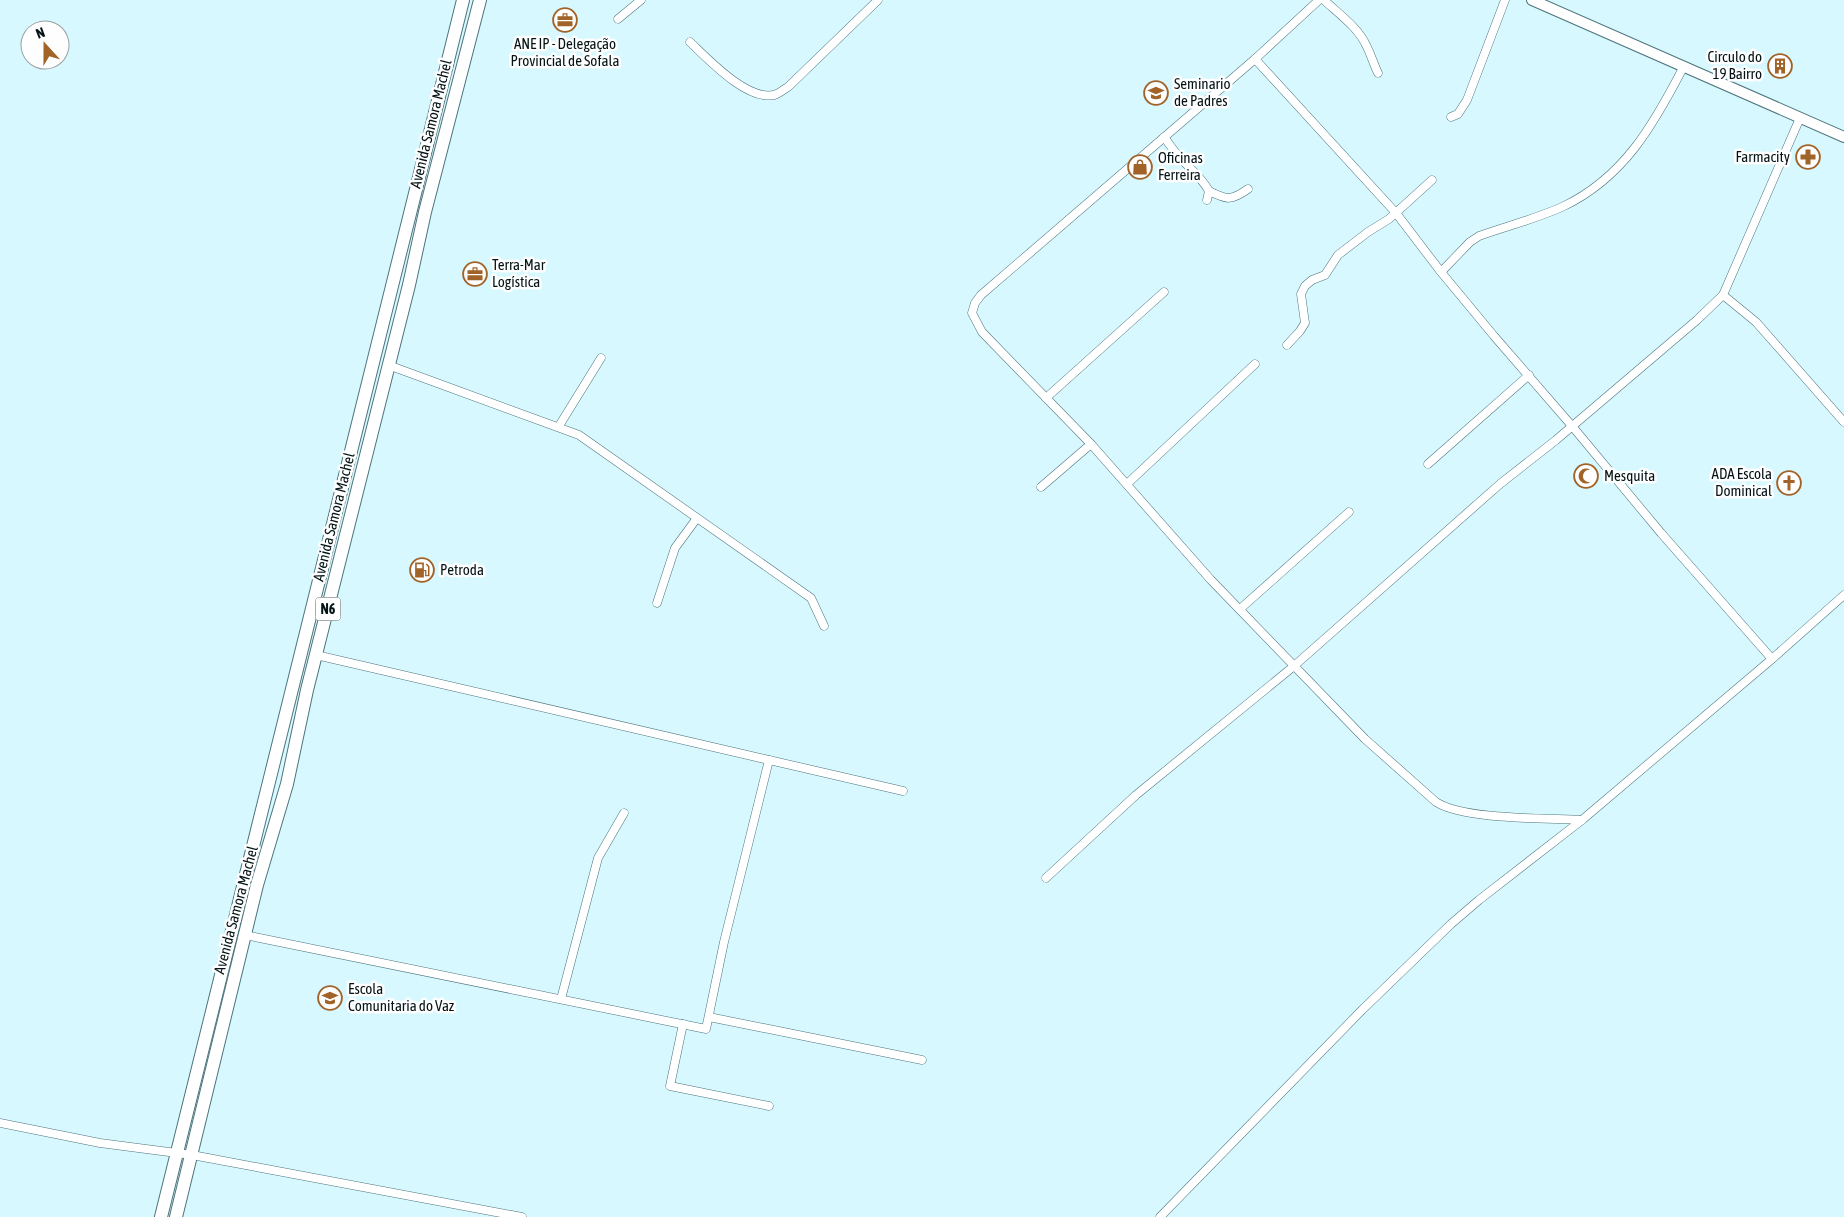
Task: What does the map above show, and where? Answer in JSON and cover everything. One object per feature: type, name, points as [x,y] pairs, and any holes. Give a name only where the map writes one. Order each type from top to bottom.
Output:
[{"type":"highway","name":"Avenida Samora Machel","points":[[161,1217],[463,0]]},
{"type":"highway","name":"Avenida Samora Machel","points":[[176,1217],[257,885],[287,784],[316,655],[480,0]]},
{"type":"main road","points":[[1532,0],[1844,137]]},
{"type":"street","points":[[618,19],[641,0]]},
{"type":"street","points":[[690,42],[743,89],[760,94],[774,95],[788,87],[878,0]]},
{"type":"street","points":[[1319,0],[1255,60],[981,294],[975,303],[972,313],[982,332],[1091,444],[1211,580],[1365,739],[1441,805],[1476,813],[1513,817],[1582,820]]},
{"type":"street","points":[[1324,0],[1360,36],[1367,46],[1378,73]]},
{"type":"street","points":[[1451,117],[1458,114],[1467,100],[1506,0]]},
{"type":"street","points":[[1255,60],[1396,213],[1441,272],[1661,533],[1772,659]]},
{"type":"street","points":[[1441,272],[1470,242],[1479,236],[1562,207],[1591,192],[1602,183],[1646,134],[1684,66]]},
{"type":"street","points":[[1046,878],[1136,796],[1294,666],[1500,484],[1572,426],[1697,320],[1723,295],[1800,118]]},
{"type":"street","points":[[1164,137],[1181,159],[1197,173],[1209,190],[1229,198],[1236,198],[1248,189]]},
{"type":"street","points":[[1287,345],[1305,323],[1301,294],[1305,286],[1312,280],[1325,275],[1338,255],[1396,213],[1432,180]]},
{"type":"street","points":[[1207,200],[1209,190]]},
{"type":"street","points":[[1046,398],[1164,292]]},
{"type":"street","points":[[1723,295],[1756,322],[1844,422]]},
{"type":"street","points":[[559,426],[601,358]]},
{"type":"street","points":[[1127,484],[1255,364]]},
{"type":"street","points":[[388,365],[559,426],[579,435],[811,598],[824,626]]},
{"type":"street","points":[[1428,464],[1529,375]]},
{"type":"street","points":[[1041,486],[1091,444]]},
{"type":"street","points":[[1240,610],[1349,512]]},
{"type":"street","points":[[657,603],[675,548],[697,518]]},
{"type":"street","points":[[1160,1217],[1422,951],[1479,900],[1582,820],[1772,659],[1844,595]]},
{"type":"street","points":[[316,655],[903,791]]},
{"type":"street","points":[[245,935],[706,1029],[724,942],[769,760]]},
{"type":"street","points":[[560,999],[598,858],[624,813]]},
{"type":"street","points":[[709,1017],[922,1060]]},
{"type":"street","points":[[683,1024],[670,1086],[769,1106]]},
{"type":"street","points":[[0,1123],[100,1143],[177,1152],[522,1217]]},
{"type":"place","name":"ANE IP - Delegação Provincial de Sofala","points":[[565,20]]},
{"type":"place","name":"Circulo do 19 Bairro","points":[[1780,66]]},
{"type":"place","name":"Seminario de Padres","points":[[1156,93]]},
{"type":"place","name":"Farmacity","points":[[1808,157]]},
{"type":"place","name":"Oficinas Ferreira","points":[[1140,167]]},
{"type":"place","name":"Terra-Mar Logística","points":[[475,274]]},
{"type":"place","name":"Mesquita","points":[[1586,476]]},
{"type":"place","name":"ADA Escola Dominical","points":[[1789,483]]},
{"type":"place","name":"Petroda","points":[[422,570]]},
{"type":"place","name":"Escola Comunitaria do Vaz","points":[[330,998]]}]
